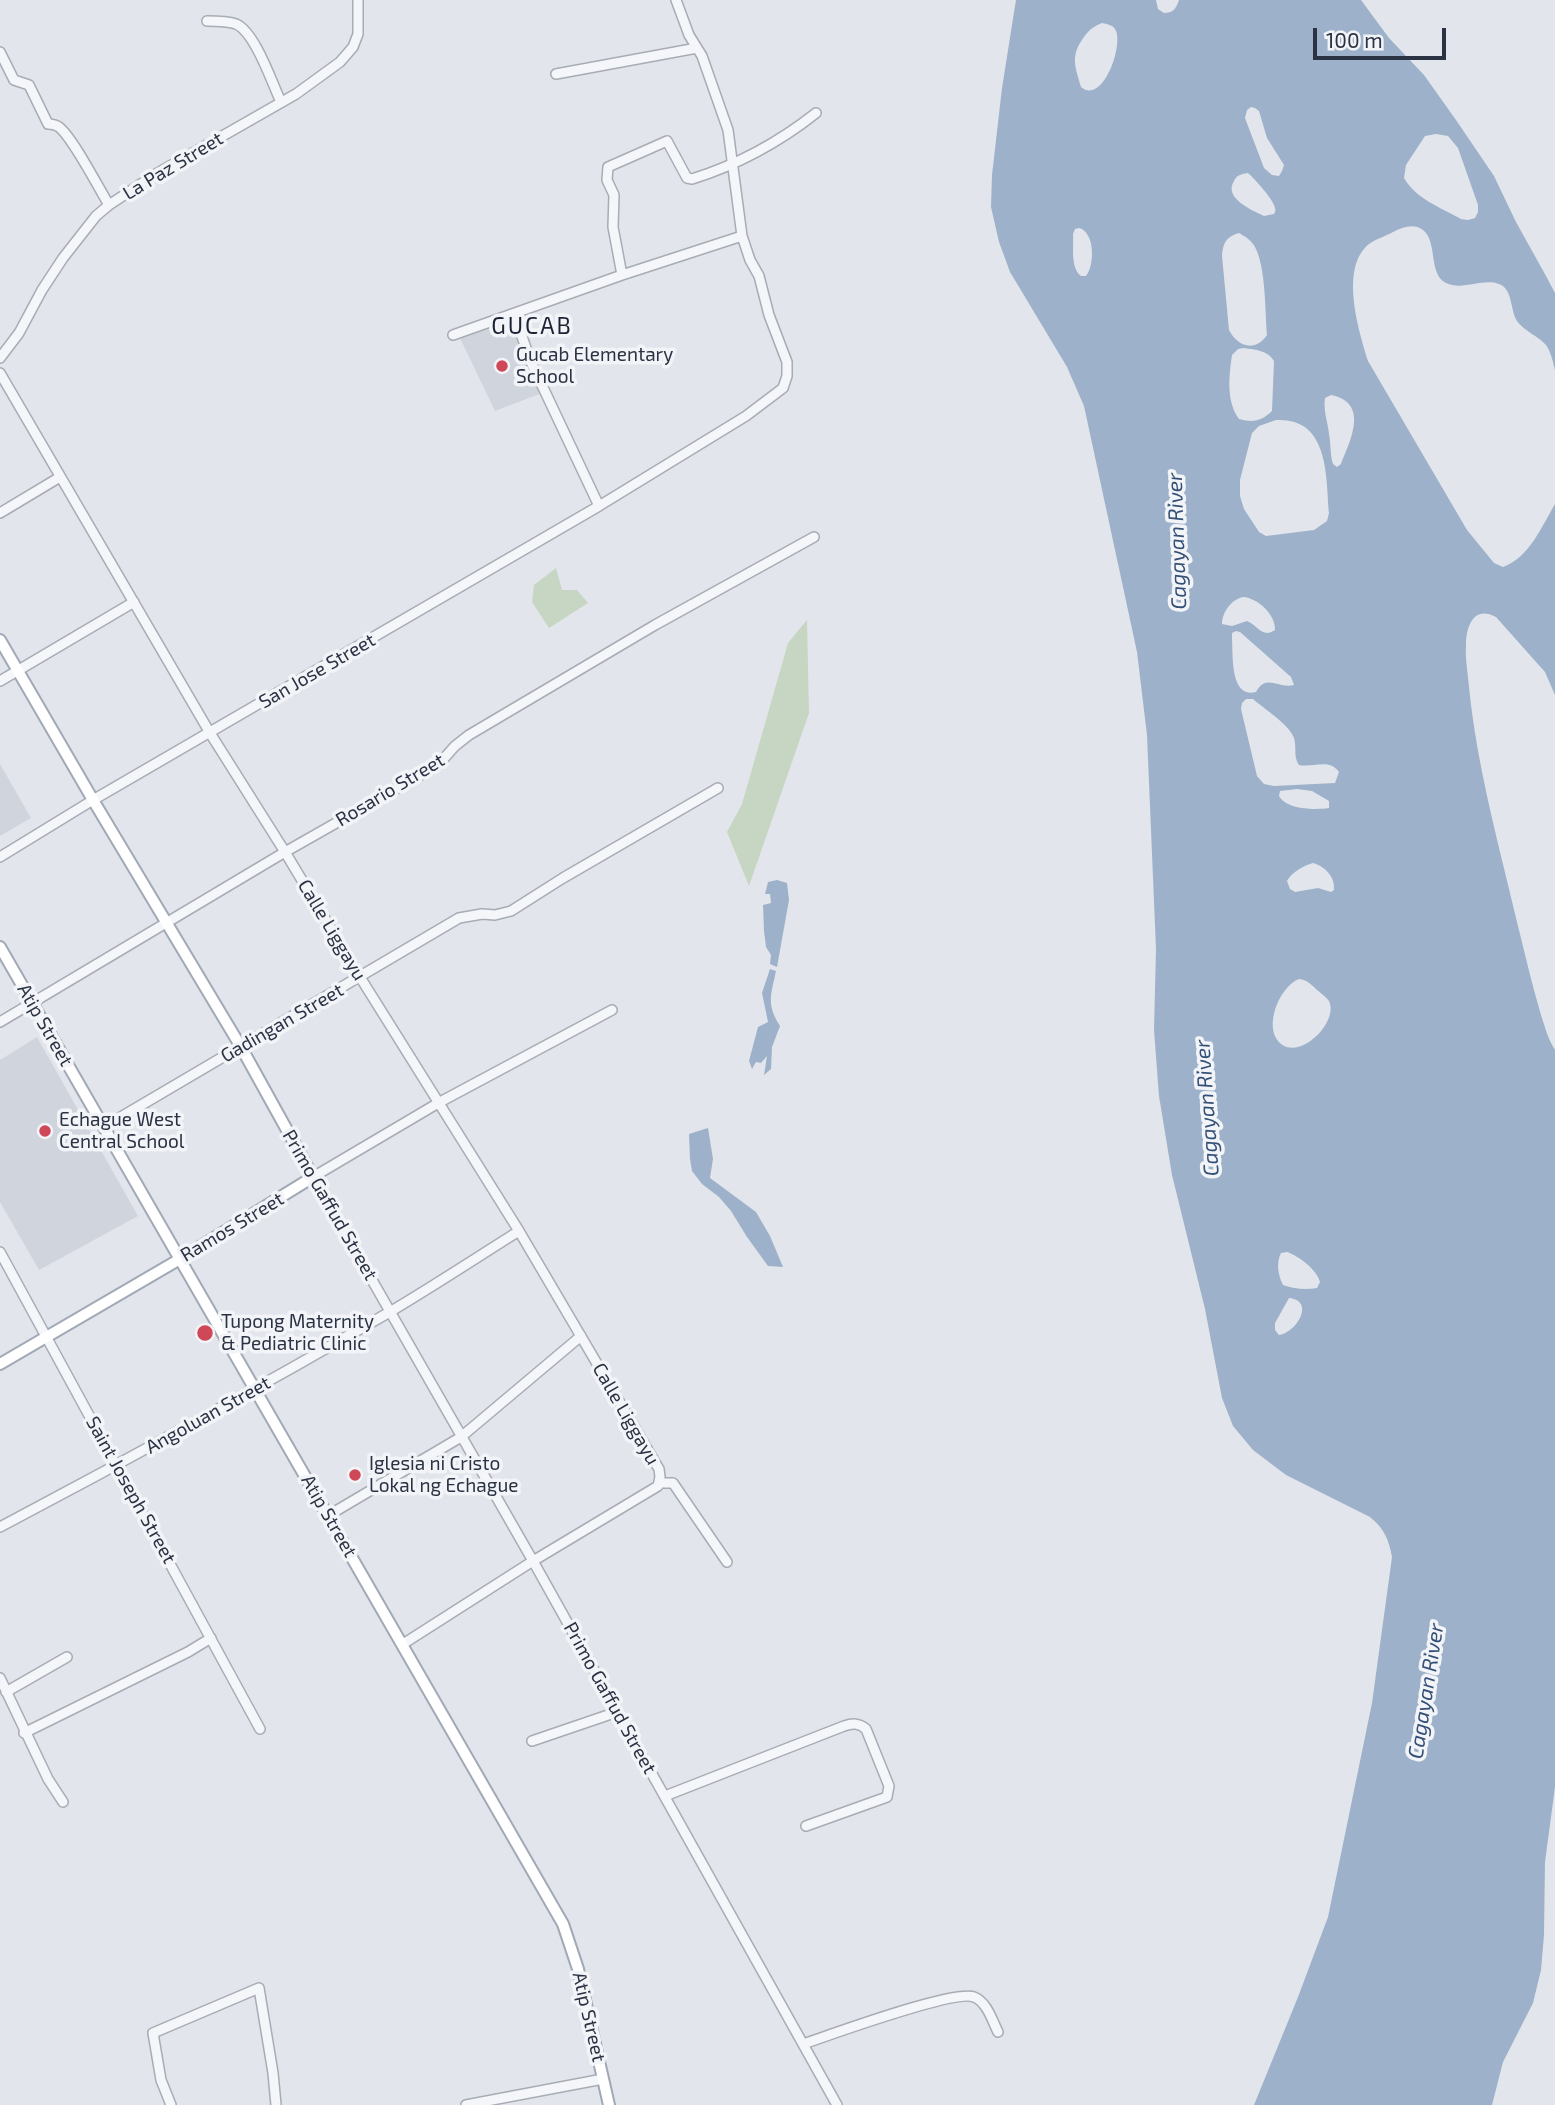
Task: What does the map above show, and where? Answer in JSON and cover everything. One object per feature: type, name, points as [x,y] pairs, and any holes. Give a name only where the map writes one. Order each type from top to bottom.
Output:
[{"type":"main road","name":"Primo Gaffud Street","points":[[0,640],[241,1047],[313,1177]]},
{"type":"main road","name":"Atip Street","points":[[0,947],[563,1923],[572,1945],[609,2105]]},
{"type":"main road","name":"Ramos Street","points":[[0,1363],[180,1259],[313,1177]]},
{"type":"street","name":"La Paz Street","points":[[0,358],[19,333],[63,258],[96,216],[156,174],[281,102],[340,62],[353,47],[358,34],[358,0]]},
{"type":"street","name":"San Jose Street","points":[[0,857],[93,800],[599,506],[746,416],[783,388],[787,376],[787,362],[769,315],[759,276],[742,236],[728,130],[702,56],[680,16],[676,0]]},
{"type":"street","points":[[207,22],[234,23],[249,35],[281,102]]},
{"type":"street","points":[[556,74],[697,48]]},
{"type":"street","points":[[0,52],[14,80],[29,85],[48,124],[58,127],[77,151],[109,205]]},
{"type":"street","points":[[622,275],[613,228],[614,195],[607,180],[608,167],[664,141],[668,142],[687,178],[692,179],[733,165],[794,131],[816,113]]},
{"type":"street","points":[[453,335],[742,236]]},
{"type":"street","points":[[514,314],[531,362],[599,506]]},
{"type":"street","name":"Calle Liggayu","points":[[0,373],[209,733],[519,1231],[659,1469],[659,1485]]},
{"type":"street","points":[[0,513],[60,477]]},
{"type":"street","name":"Rosario Street","points":[[0,1022],[285,852],[438,765],[462,740],[479,729],[655,625],[814,537]]},
{"type":"street","points":[[0,681],[134,602]]},
{"type":"street","name":"Gadingan Street","points":[[104,1126],[459,918],[511,911],[718,788]]},
{"type":"street","name":"Ramos Street","points":[[313,1177],[440,1102],[612,1010]]},
{"type":"street","name":"Primo Gaffud Street","points":[[313,1177],[533,1561],[837,2105]]},
{"type":"street","name":"Angoluan Street","points":[[0,1527],[117,1466],[256,1388],[390,1311],[519,1231]]},
{"type":"street","name":"Saint Joseph Street","points":[[0,1252],[260,1729]]},
{"type":"street","points":[[329,1515],[461,1437],[581,1336]]},
{"type":"street","points":[[403,1644],[659,1485],[673,1483],[727,1562]]},
{"type":"street","points":[[24,1733],[211,1638]]},
{"type":"street","points":[[6,1692],[66,1657]]},
{"type":"street","points":[[0,1678],[24,1733],[63,1802]]},
{"type":"street","points":[[532,1741],[617,1712]]},
{"type":"street","points":[[665,1796],[844,1726],[861,1725],[866,1729],[889,1786],[887,1797],[806,1826]]},
{"type":"street","points":[[171,2105],[161,2080],[153,2033],[259,1989],[276,2105]]},
{"type":"street","points":[[803,2044],[905,2010],[960,1996],[976,1997],[984,2004],[998,2032]]},
{"type":"street","points":[[466,2105],[603,2079]]},
{"type":"shaded area","name":"Gucab Elementary School","points":[[510,322],[542,393],[495,411],[460,338]]},
{"type":"shaded area","points":[[0,764],[31,818],[0,836]]},
{"type":"shaded area","name":"Echague West Central School","points":[[37,1037],[138,1216],[39,1270],[0,1202],[0,1060]]},
{"type":"green space","points":[[556,568],[562,590],[577,590],[588,603],[549,628],[532,602],[534,585]]},
{"type":"green space","points":[[807,620],[809,713],[749,886],[727,832],[742,804],[788,643]]},
{"type":"water","name":"Cagayan River","points":[[1016,0],[1156,0],[1158,9],[1164,13],[1174,10],[1179,0],[1361,0],[1389,38],[1424,75],[1494,176],[1555,293],[1555,370],[1546,345],[1517,321],[1507,290],[1493,283],[1459,286],[1440,279],[1428,235],[1419,228],[1404,227],[1369,244],[1360,255],[1353,284],[1356,317],[1368,361],[1467,530],[1494,563],[1503,567],[1520,556],[1534,540],[1555,504],[1555,695],[1545,672],[1496,617],[1482,614],[1473,619],[1466,645],[1477,747],[1489,806],[1535,992],[1550,1042],[1555,1050],[1555,1787],[1545,1862],[1541,1970],[1533,2003],[1503,2062],[1492,2105],[1254,2105],[1328,1917],[1372,1703],[1392,1557],[1385,1535],[1370,1517],[1286,1475],[1253,1450],[1233,1426],[1222,1398],[1205,1309],[1172,1175],[1159,1096],[1154,1030],[1156,949],[1147,735],[1137,652],[1084,406],[1067,367],[1010,272],[999,242],[991,207],[1002,88]],"holes":[[[1102,23],[1112,26],[1117,39],[1114,61],[1109,72],[1103,82],[1089,90],[1081,87],[1075,56],[1084,37]],[[1251,107],[1259,111],[1267,138],[1284,165],[1279,176],[1272,175],[1264,168],[1245,118]],[[1425,136],[1448,136],[1458,148],[1478,205],[1475,218],[1461,219],[1437,206],[1415,192],[1404,178],[1406,165]],[[1248,173],[1263,189],[1274,204],[1274,214],[1264,216],[1235,198],[1232,187],[1241,174]],[[1079,228],[1091,242],[1091,264],[1086,276],[1081,276],[1078,272],[1073,257],[1073,234],[1075,229]],[[1239,233],[1255,247],[1259,256],[1267,335],[1252,346],[1241,343],[1229,330],[1222,256],[1224,244]],[[1238,349],[1257,350],[1271,357],[1274,361],[1272,411],[1253,421],[1239,419],[1232,404],[1229,380],[1232,355]],[[1331,395],[1343,399],[1354,414],[1352,434],[1341,464],[1337,467],[1332,461],[1325,398]],[[1276,420],[1293,422],[1306,428],[1315,438],[1325,467],[1329,513],[1327,521],[1314,530],[1266,536],[1259,532],[1244,509],[1240,496],[1240,480],[1252,433],[1259,426]],[[1243,597],[1254,600],[1269,613],[1275,630],[1263,632],[1247,621],[1232,626],[1222,624],[1232,603]],[[1236,631],[1291,677],[1294,685],[1268,682],[1256,692],[1248,692],[1241,689],[1237,683],[1233,665],[1232,633]],[[1246,699],[1253,699],[1287,727],[1294,738],[1299,765],[1326,764],[1339,772],[1335,783],[1274,786],[1264,784],[1257,776],[1241,709]],[[1280,791],[1312,791],[1329,801],[1329,808],[1302,808],[1283,801],[1279,796]],[[1313,863],[1322,867],[1329,873],[1334,890],[1331,892],[1318,888],[1295,892],[1290,889],[1287,881],[1302,868]],[[1299,979],[1309,983],[1329,1001],[1331,1010],[1328,1021],[1313,1039],[1303,1045],[1293,1048],[1284,1046],[1276,1038],[1273,1031],[1274,1013],[1281,996]],[[1287,1252],[1307,1264],[1320,1282],[1317,1288],[1313,1289],[1283,1285],[1278,1265],[1281,1253]],[[1289,1298],[1297,1300],[1302,1310],[1297,1323],[1279,1335],[1275,1330],[1275,1323]]]},
{"type":"water","points":[[777,880],[787,883],[789,900],[777,967],[770,964],[771,955],[766,947],[763,905],[771,903],[770,894],[765,894],[768,882]]},
{"type":"water","points":[[770,969],[776,971],[771,1005],[780,1026],[772,1047],[771,1069],[764,1075],[767,1056],[761,1063],[756,1062],[752,1069],[749,1061],[758,1027],[768,1022],[762,993]]},
{"type":"water","points":[[708,1128],[713,1159],[710,1178],[756,1212],[783,1267],[768,1266],[731,1211],[692,1171],[689,1134]]},
{"type":"place","name":"Gucab Elementary School","points":[[502,366]]},
{"type":"place","name":"Echague West Central School","points":[[45,1131]]},
{"type":"place","name":"Tupong Maternity & Pediatric Clinic","points":[[205,1333]]},
{"type":"place","name":"Iglesia ni Cristo Lokal ng Echague","points":[[355,1475]]},
{"type":"district","name":"GUCAB","points":[[532,326]]}]
